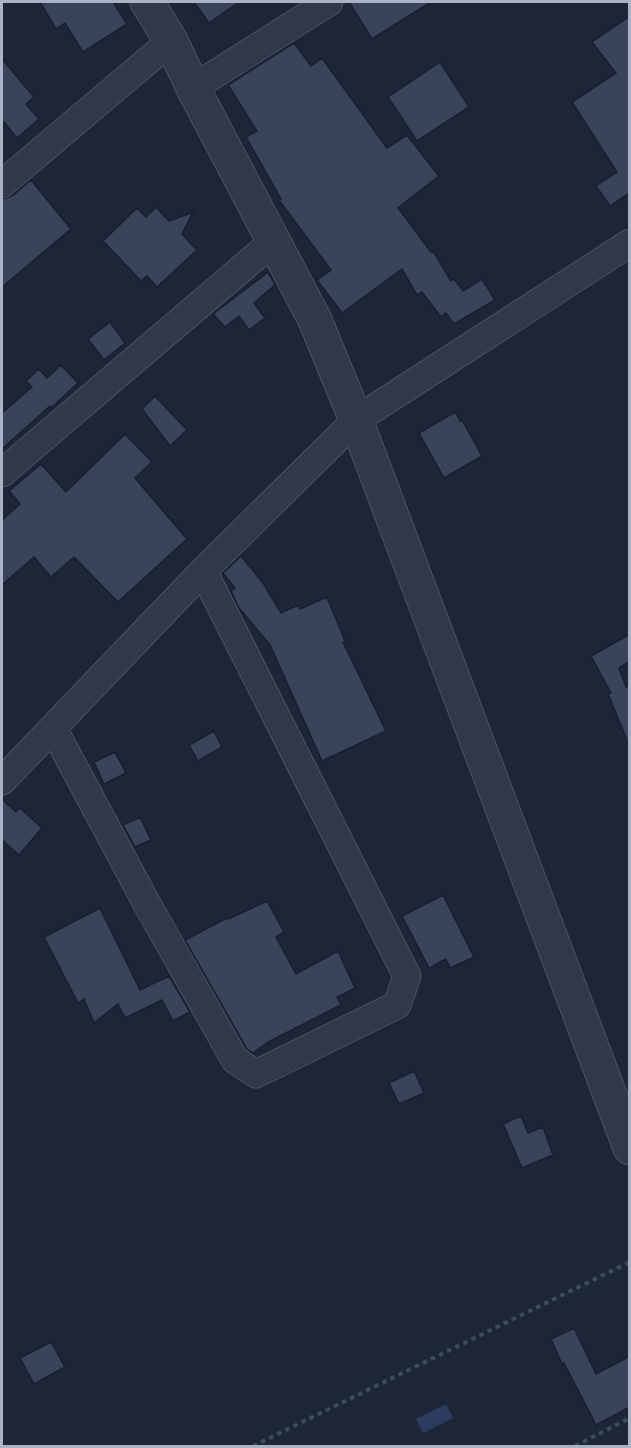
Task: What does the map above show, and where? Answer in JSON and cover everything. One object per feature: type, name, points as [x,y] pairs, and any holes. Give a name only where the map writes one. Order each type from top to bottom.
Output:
[{"type":"street","points":[[147,2],[171,41],[193,88],[315,320],[356,420],[630,1148]]},
{"type":"street","points":[[193,88],[329,2]]},
{"type":"street","points":[[2,184],[171,41]]},
{"type":"street","points":[[2,473],[274,242]]},
{"type":"street","points":[[2,781],[203,571],[356,420],[630,243]]},
{"type":"street","points":[[53,728],[147,904],[235,1060],[256,1074],[397,1005],[406,976],[203,571]]},
{"type":"path","points":[[253,1446],[630,1262]]},
{"type":"path","points":[[575,1446],[630,1418]]},
{"type":"water","points":[[446,1404],[453,1418],[423,1433],[416,1419]]},
{"type":"building","points":[[40,2],[113,2],[127,24],[83,52],[65,23],[56,29]]},
{"type":"building","points":[[194,2],[239,2],[209,23]]},
{"type":"building","points":[[349,2],[431,2],[372,39]]},
{"type":"building","points":[[630,16],[630,193],[610,206],[596,186],[617,172],[572,102],[616,73],[592,42]]},
{"type":"building","points":[[294,43],[311,66],[322,58],[387,148],[407,135],[439,176],[398,208],[431,252],[433,251],[451,281],[454,279],[463,291],[482,279],[495,300],[454,324],[446,313],[441,317],[422,292],[417,295],[402,269],[342,313],[317,280],[331,270],[279,200],[281,199],[246,137],[257,131],[228,85]]},
{"type":"building","points":[[2,59],[34,97],[26,104],[39,119],[17,138],[2,120]]},
{"type":"building","points":[[440,62],[469,107],[417,141],[388,97]]},
{"type":"building","points":[[31,180],[71,229],[2,287],[2,199],[12,196]]},
{"type":"building","points":[[156,207],[169,221],[193,212],[182,234],[197,250],[157,287],[147,276],[141,281],[103,241],[137,208],[146,217]]},
{"type":"building","points":[[268,272],[275,285],[254,303],[265,318],[249,330],[239,316],[225,327],[213,314]]},
{"type":"building","points":[[110,322],[125,343],[104,360],[88,339]]},
{"type":"building","points":[[61,365],[78,383],[2,449],[2,413],[32,387],[26,381],[39,369],[47,378]]},
{"type":"building","points":[[155,396],[187,430],[170,446],[142,409]]},
{"type":"building","points":[[455,412],[482,456],[444,478],[419,433]]},
{"type":"building","points":[[125,434],[152,462],[135,478],[187,539],[118,602],[74,557],[51,577],[34,557],[2,585],[2,520],[20,504],[9,491],[41,464],[66,492]]},
{"type":"building","points":[[241,556],[263,583],[281,613],[298,605],[300,609],[327,597],[345,641],[343,642],[386,731],[322,761],[270,645],[239,608],[231,591],[235,588],[223,573]]},
{"type":"building","points":[[630,634],[630,661],[619,668],[626,687],[630,685],[629,745],[608,694],[611,693],[591,656]]},
{"type":"building","points":[[214,731],[222,747],[198,761],[189,745]]},
{"type":"building","points":[[115,752],[126,773],[104,784],[94,762]]},
{"type":"building","points":[[2,799],[16,812],[20,808],[42,828],[19,855],[2,840]]},
{"type":"building","points":[[140,817],[151,840],[135,847],[123,825]]},
{"type":"building","points":[[443,895],[474,957],[450,968],[446,959],[429,968],[402,916]]},
{"type":"building","points":[[267,901],[284,932],[276,937],[296,974],[338,951],[355,988],[337,997],[341,1005],[270,1041],[253,1053],[247,1049],[185,940],[227,918]]},
{"type":"building","points":[[100,908],[140,990],[169,976],[190,1012],[173,1021],[162,1000],[125,1018],[118,1004],[94,1023],[84,999],[78,1003],[44,937]]},
{"type":"building","points":[[414,1071],[424,1093],[399,1104],[389,1083]]},
{"type":"building","points":[[521,1116],[528,1133],[543,1127],[553,1155],[522,1168],[503,1124]]},
{"type":"building","points":[[574,1328],[596,1374],[630,1356],[630,1407],[596,1425],[564,1363],[562,1364],[551,1339]]},
{"type":"building","points":[[51,1342],[65,1367],[34,1384],[20,1358]]}]
